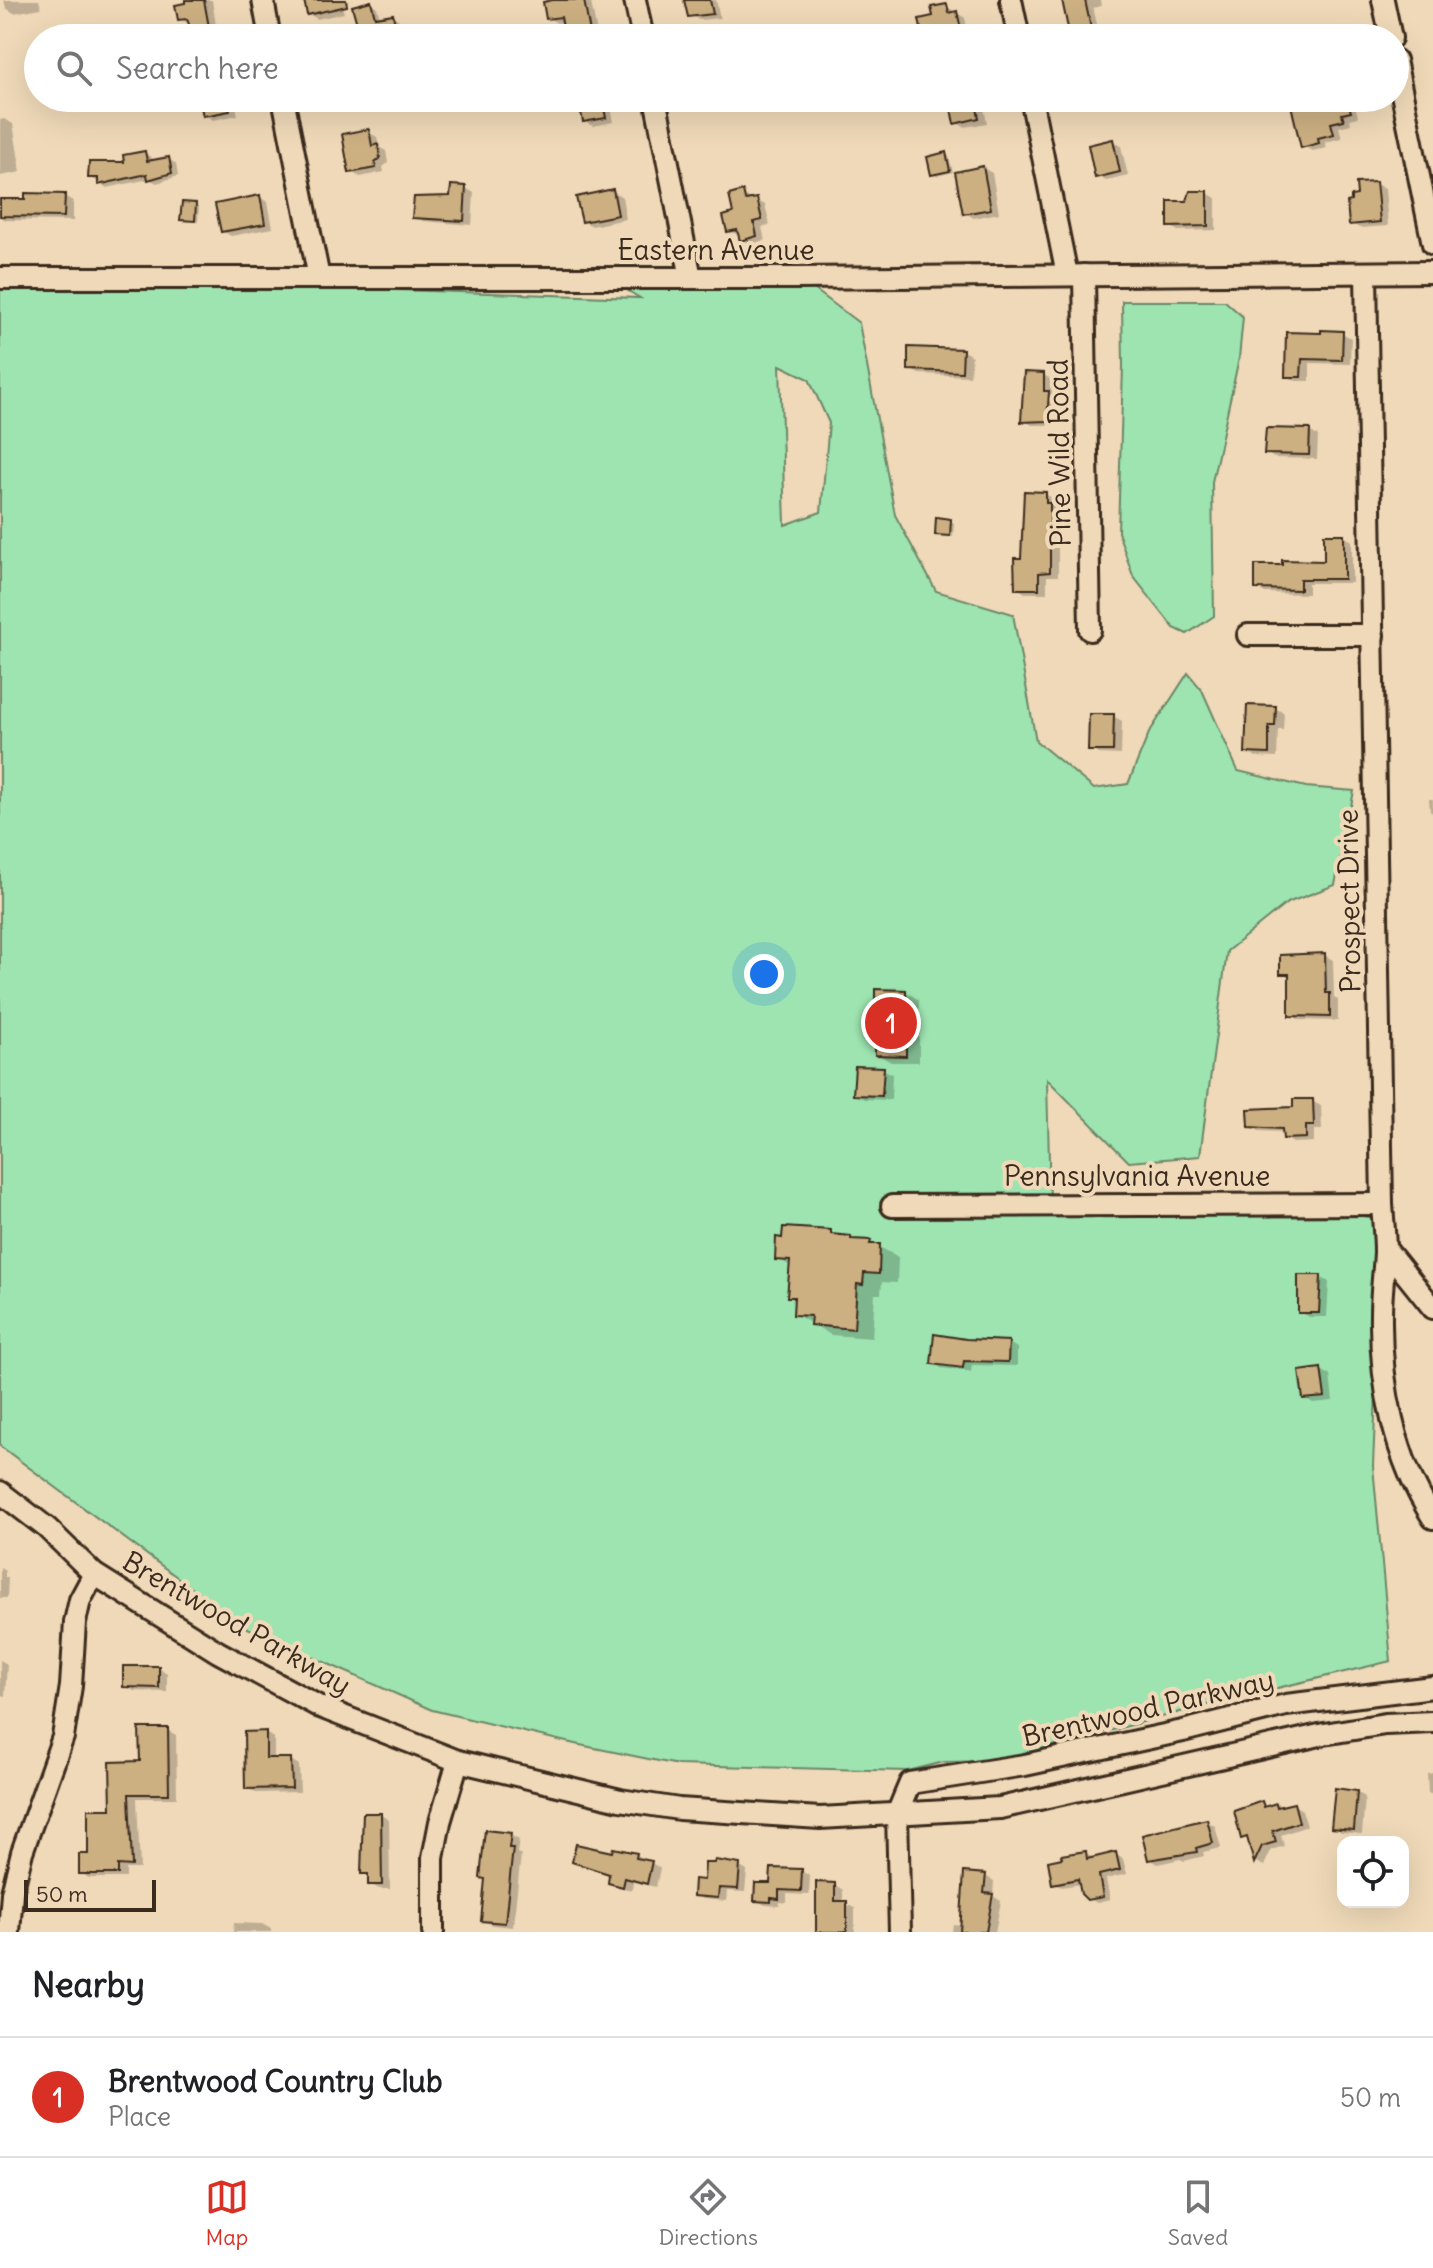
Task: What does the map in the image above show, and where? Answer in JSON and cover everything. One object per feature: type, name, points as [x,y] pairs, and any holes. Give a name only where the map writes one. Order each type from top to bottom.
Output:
[{"type":"street","points":[[263,0],[267,24]]},
{"type":"street","points":[[635,0],[640,24]]},
{"type":"street","points":[[1011,0],[1016,24]]},
{"type":"street","points":[[1383,0],[1388,24]]},
{"type":"street","points":[[286,112],[319,278]]},
{"type":"street","points":[[658,112],[691,278]]},
{"type":"street","name":"Pine Wild Road","points":[[1035,112],[1076,275],[1090,630]]},
{"type":"street","points":[[1406,112],[1433,244]]},
{"type":"street","name":"Eastern Avenue","points":[[0,278],[691,278],[1433,272]]},
{"type":"street","name":"Prospect Drive","points":[[1366,273],[1385,1248],[1381,1315],[1383,1368],[1391,1420],[1411,1478],[1433,1518]]},
{"type":"street","points":[[1248,635],[1373,635]]},
{"type":"street","name":"Pennsylvania Avenue","points":[[892,1206],[1382,1204]]},
{"type":"street","points":[[1385,1248],[1433,1308]]},
{"type":"street","name":"Brentwood Parkway","points":[[0,1492],[47,1528],[94,1574],[218,1652],[320,1707],[458,1761],[620,1800],[679,1809],[820,1818],[1000,1808],[1324,1734],[1385,1724],[1433,1722]]},
{"type":"street","points":[[9,1932],[12,1893],[22,1852],[63,1737],[80,1600],[94,1574]]},
{"type":"street","name":"Brentwood Parkway","points":[[897,1814],[910,1783],[1025,1765],[1286,1705],[1433,1687]]},
{"type":"street","points":[[1183,1731],[1193,1764]]},
{"type":"street","points":[[433,1932],[433,1858],[458,1761]]},
{"type":"street","points":[[897,1814],[900,1932]]},
{"type":"green space","points":[[0,277],[640,298],[625,289],[810,286],[859,323],[895,515],[936,591],[1013,614],[1036,741],[1094,789],[1128,784],[1149,733],[1188,673],[1202,690],[1238,771],[1306,787],[1354,791],[1335,885],[1287,903],[1227,951],[1200,1156],[1129,1162],[1047,1079],[1050,1203],[1281,1204],[1383,1219],[1373,1466],[1391,1661],[1214,1703],[997,1761],[944,1762],[908,1771],[678,1765],[432,1710],[243,1626],[0,1446]],"holes":[[[780,365],[809,379],[829,423],[821,512],[785,525]]]},
{"type":"green space","points":[[1122,301],[1225,301],[1243,317],[1239,358],[1212,482],[1214,616],[1187,634],[1174,628],[1133,576],[1118,532]]},
{"type":"building","points":[[185,0],[204,0],[208,24],[189,24],[187,19],[178,20],[175,5],[185,3]]},
{"type":"building","points":[[304,0],[346,0],[347,6],[307,15]]},
{"type":"building","points":[[584,0],[588,24],[562,24],[561,17],[546,19],[543,2]]},
{"type":"building","points":[[684,0],[710,0],[713,14],[688,17]]},
{"type":"building","points":[[1062,0],[1085,0],[1090,24],[1067,24]]},
{"type":"building","points":[[371,1],[375,17],[393,14],[395,24],[357,24],[352,6]]},
{"type":"building","points":[[947,4],[949,13],[957,11],[960,24],[920,24],[919,19],[933,16],[931,7]]},
{"type":"building","points":[[202,112],[225,112],[203,116]]},
{"type":"building","points":[[581,112],[605,112],[606,118],[583,122]]},
{"type":"building","points":[[952,112],[978,112],[979,118],[954,124]]},
{"type":"building","points":[[1293,112],[1351,112],[1342,114],[1344,120],[1331,123],[1334,134],[1318,138],[1319,143],[1301,148]]},
{"type":"building","points":[[369,129],[372,146],[378,144],[380,158],[375,162],[376,168],[349,173],[342,134]]},
{"type":"building","points":[[1113,139],[1120,172],[1095,178],[1088,145]]},
{"type":"building","points":[[145,151],[147,161],[169,157],[172,173],[148,180],[147,174],[98,185],[98,178],[88,178],[89,162],[124,162],[123,155]]},
{"type":"building","points":[[946,152],[950,171],[931,175],[927,157]]},
{"type":"building","points":[[983,166],[991,209],[963,214],[955,172]]},
{"type":"building","points":[[1376,182],[1380,222],[1349,225],[1347,202],[1351,201],[1351,196],[1357,195],[1356,183]]},
{"type":"building","points":[[451,185],[466,186],[464,221],[412,218],[414,197],[450,196]]},
{"type":"building","points":[[613,189],[618,215],[582,222],[576,197]]},
{"type":"building","points":[[743,191],[745,200],[757,198],[762,220],[754,222],[757,236],[740,241],[737,230],[727,232],[723,216],[733,213],[729,195]]},
{"type":"building","points":[[1190,191],[1208,191],[1208,226],[1168,227],[1168,201],[1187,201]]},
{"type":"building","points":[[25,193],[65,194],[64,217],[0,216],[0,199],[25,199]]},
{"type":"building","points":[[260,195],[265,224],[221,232],[215,204]]},
{"type":"building","points":[[182,202],[196,203],[195,221],[180,220]]},
{"type":"building","points":[[1321,330],[1343,331],[1342,360],[1302,359],[1301,377],[1285,377],[1286,332],[1321,333]]},
{"type":"building","points":[[908,347],[963,349],[962,372],[908,370]]},
{"type":"building","points":[[1024,372],[1044,373],[1044,391],[1049,391],[1047,421],[1021,422]]},
{"type":"building","points":[[1266,428],[1310,429],[1309,455],[1264,454]]},
{"type":"building","points":[[1024,491],[1046,492],[1046,503],[1050,503],[1050,572],[1039,573],[1039,589],[1015,589],[1014,558],[1021,558]]},
{"type":"building","points":[[936,517],[951,519],[950,536],[935,535]]},
{"type":"building","points":[[1324,534],[1344,534],[1344,579],[1300,579],[1300,590],[1255,589],[1255,565],[1282,565],[1282,560],[1324,561]]},
{"type":"building","points":[[1247,705],[1276,706],[1275,726],[1269,726],[1269,754],[1245,753]]},
{"type":"building","points":[[1089,714],[1114,714],[1113,751],[1088,751]]},
{"type":"building","points":[[1325,953],[1330,1017],[1289,1016],[1289,974],[1280,974],[1280,955]]},
{"type":"building","points":[[875,989],[906,990],[906,1056],[875,1055]]},
{"type":"building","points":[[855,1066],[884,1067],[882,1096],[853,1095]]},
{"type":"building","points":[[1293,1099],[1313,1099],[1314,1126],[1306,1126],[1306,1138],[1283,1139],[1282,1129],[1249,1127],[1248,1109],[1293,1107]]},
{"type":"building","points":[[783,1227],[831,1230],[831,1234],[880,1244],[879,1274],[864,1273],[863,1285],[857,1284],[854,1329],[810,1325],[811,1316],[793,1315],[794,1297],[787,1297],[790,1261],[775,1260],[776,1237],[782,1238]]},
{"type":"building","points":[[1298,1275],[1321,1275],[1319,1313],[1298,1313]]},
{"type":"building","points":[[934,1334],[1009,1341],[1008,1362],[964,1361],[963,1368],[931,1364]]},
{"type":"building","points":[[1321,1368],[1325,1397],[1303,1399],[1299,1371]]},
{"type":"building","points":[[123,1666],[159,1666],[159,1688],[123,1687]]},
{"type":"building","points":[[139,1728],[168,1728],[169,1794],[129,1794],[132,1866],[118,1865],[118,1874],[79,1874],[79,1854],[88,1854],[88,1809],[111,1809],[110,1762],[140,1761]]},
{"type":"building","points":[[266,1731],[266,1758],[291,1758],[292,1788],[245,1789],[244,1732]]},
{"type":"building","points":[[1335,1788],[1357,1791],[1354,1830],[1331,1828]]},
{"type":"building","points":[[1262,1801],[1264,1807],[1294,1803],[1299,1822],[1273,1831],[1276,1842],[1262,1846],[1254,1863],[1247,1837],[1241,1839],[1234,1811]]},
{"type":"building","points":[[363,1813],[381,1813],[382,1885],[368,1885],[368,1874],[361,1874]]},
{"type":"building","points":[[1207,1819],[1213,1843],[1196,1848],[1197,1852],[1148,1860],[1142,1835]]},
{"type":"building","points":[[485,1830],[511,1833],[509,1848],[513,1848],[505,1923],[481,1921],[485,1879],[480,1878]]},
{"type":"building","points":[[576,1844],[612,1852],[613,1848],[637,1853],[636,1858],[652,1861],[647,1884],[625,1878],[623,1887],[608,1883],[609,1874],[572,1862]]},
{"type":"building","points":[[1086,1851],[1087,1859],[1116,1852],[1120,1870],[1099,1875],[1103,1897],[1087,1900],[1081,1894],[1078,1879],[1052,1884],[1048,1861],[1062,1858],[1061,1855]]},
{"type":"building","points":[[715,1860],[740,1864],[738,1889],[719,1888],[718,1898],[693,1896],[694,1879],[704,1880],[705,1863],[714,1863]]},
{"type":"building","points":[[771,1868],[802,1869],[801,1891],[779,1890],[779,1899],[754,1901],[755,1883],[770,1883]]},
{"type":"building","points":[[964,1872],[986,1874],[984,1893],[993,1894],[986,1932],[960,1932]]},
{"type":"building","points":[[816,1882],[835,1883],[835,1901],[847,1901],[847,1932],[816,1932]]},
{"type":"place","name":"Brentwood Country Club","points":[[891,1023]]}]
